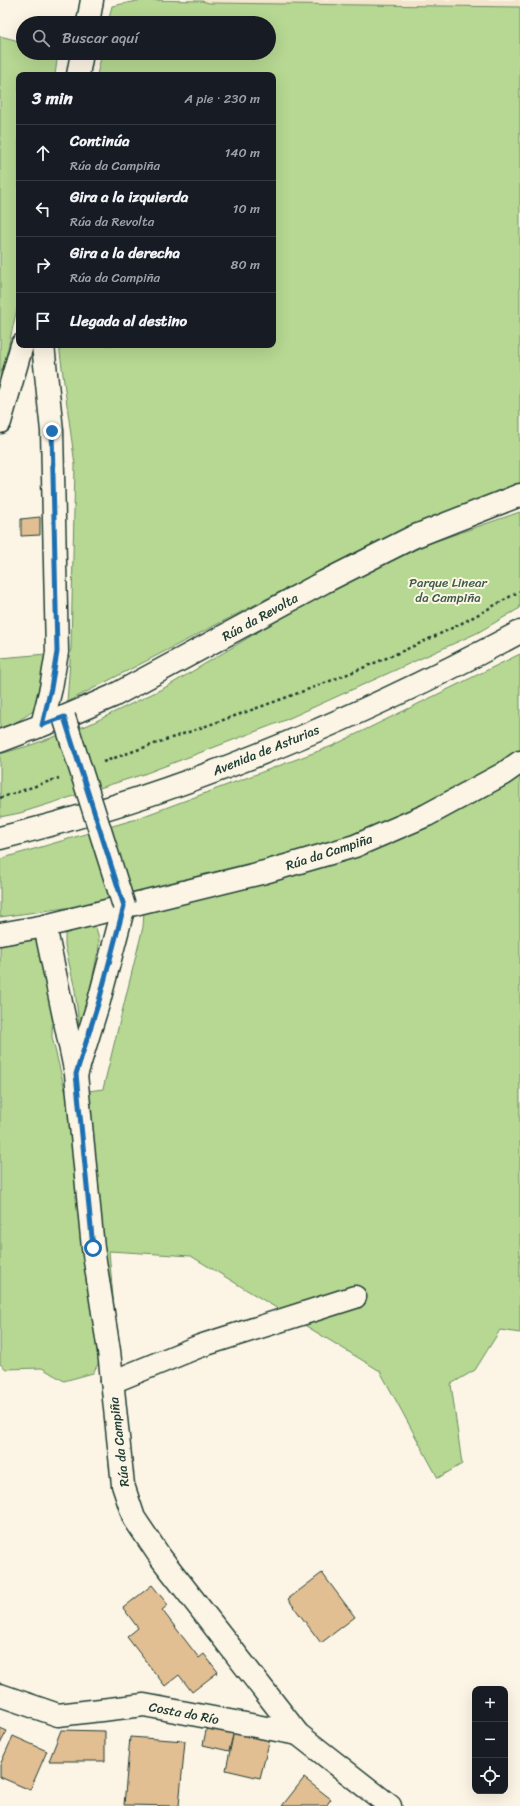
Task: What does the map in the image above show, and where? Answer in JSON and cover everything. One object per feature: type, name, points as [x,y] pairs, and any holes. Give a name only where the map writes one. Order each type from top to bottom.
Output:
[{"type":"street","points":[[89,16],[92,0]]},
{"type":"street","points":[[79,72],[81,60]]},
{"type":"street","points":[[0,422],[21,348]]},
{"type":"street","points":[[42,725],[51,688],[57,652],[52,431],[43,348]]},
{"type":"street","name":"Rúa da Revolta","points":[[0,740],[64,717],[113,696],[324,582],[413,537],[520,495]]},
{"type":"street","name":"Avenida de Asturias","points":[[0,838],[55,824],[133,800],[194,779],[280,745],[377,703],[520,632]]},
{"type":"street","points":[[0,934],[45,926],[124,906],[64,717]]},
{"type":"street","name":"Rúa da Campiña","points":[[76,1074],[99,1001],[124,906],[265,872],[355,846],[427,815],[503,774],[520,762]]},
{"type":"street","name":"Rúa da Campiña","points":[[45,926],[76,1074],[93,1248],[112,1382],[123,1485],[134,1518],[161,1558],[298,1734],[390,1806]]},
{"type":"street","points":[[112,1382],[200,1346],[355,1297]]},
{"type":"street","name":"Costa do Río","points":[[0,1695],[58,1715],[144,1705],[298,1734]]},
{"type":"path","points":[[98,764],[337,678],[385,659],[473,617],[520,591]]},
{"type":"path","points":[[0,798],[61,778]]},
{"type":"shaded area","points":[[142,0],[520,0],[520,7],[209,3],[202,1]]},
{"type":"green space","points":[[142,0],[202,1],[209,3],[520,7],[520,485],[382,539],[67,702],[71,647],[75,465],[59,348],[276,348],[276,72],[98,72],[100,60],[276,60],[276,16],[110,16],[112,6]]},
{"type":"green space","points":[[0,36],[16,40],[16,60],[57,60],[55,72],[16,72],[16,313],[0,383]]},
{"type":"green space","name":"Parque Linear da Campiña","points":[[520,512],[520,608],[477,633],[283,721],[144,774],[20,813],[0,817],[0,754],[88,725],[168,686],[311,600],[427,544]]},
{"type":"green space","points":[[46,654],[42,682],[35,710],[15,723],[0,728],[0,658]]},
{"type":"green space","points":[[520,654],[520,1333],[500,1330],[475,1370],[451,1384],[462,1464],[438,1478],[380,1371],[191,1256],[109,1251],[116,1332],[93,1373],[64,1381],[42,1368],[6,1369],[0,1364],[0,941],[27,935],[40,940],[53,1002],[52,1037],[66,1094],[103,1089],[143,927],[144,910],[150,888],[101,903],[0,917],[0,859],[133,820],[332,746]]},
{"type":"green space","points":[[95,925],[99,938],[99,946],[83,1025],[79,1025],[75,990],[65,945],[65,932]]},
{"type":"building","points":[[40,517],[40,535],[21,536],[21,519]]},
{"type":"building","points":[[322,1573],[355,1617],[321,1643],[288,1599]]},
{"type":"building","points":[[152,1585],[168,1605],[162,1610],[199,1658],[204,1654],[218,1672],[192,1692],[179,1675],[165,1686],[127,1637],[138,1628],[123,1608]]},
{"type":"building","points":[[207,1726],[234,1731],[229,1751],[203,1745]]},
{"type":"building","points":[[0,1728],[7,1731],[0,1744]]},
{"type":"building","points":[[61,1730],[105,1731],[105,1761],[49,1761]]},
{"type":"building","points":[[234,1731],[270,1739],[260,1778],[226,1770]]},
{"type":"building","points":[[13,1736],[47,1751],[30,1790],[0,1777],[0,1765]]},
{"type":"building","points":[[130,1737],[185,1741],[179,1806],[124,1805]]},
{"type":"building","points":[[304,1778],[331,1799],[326,1806],[282,1806]]},
{"type":"route","points":[[52,431],[57,652],[51,688],[42,725],[64,717],[124,906],[99,1001],[76,1074],[93,1248]]}]
